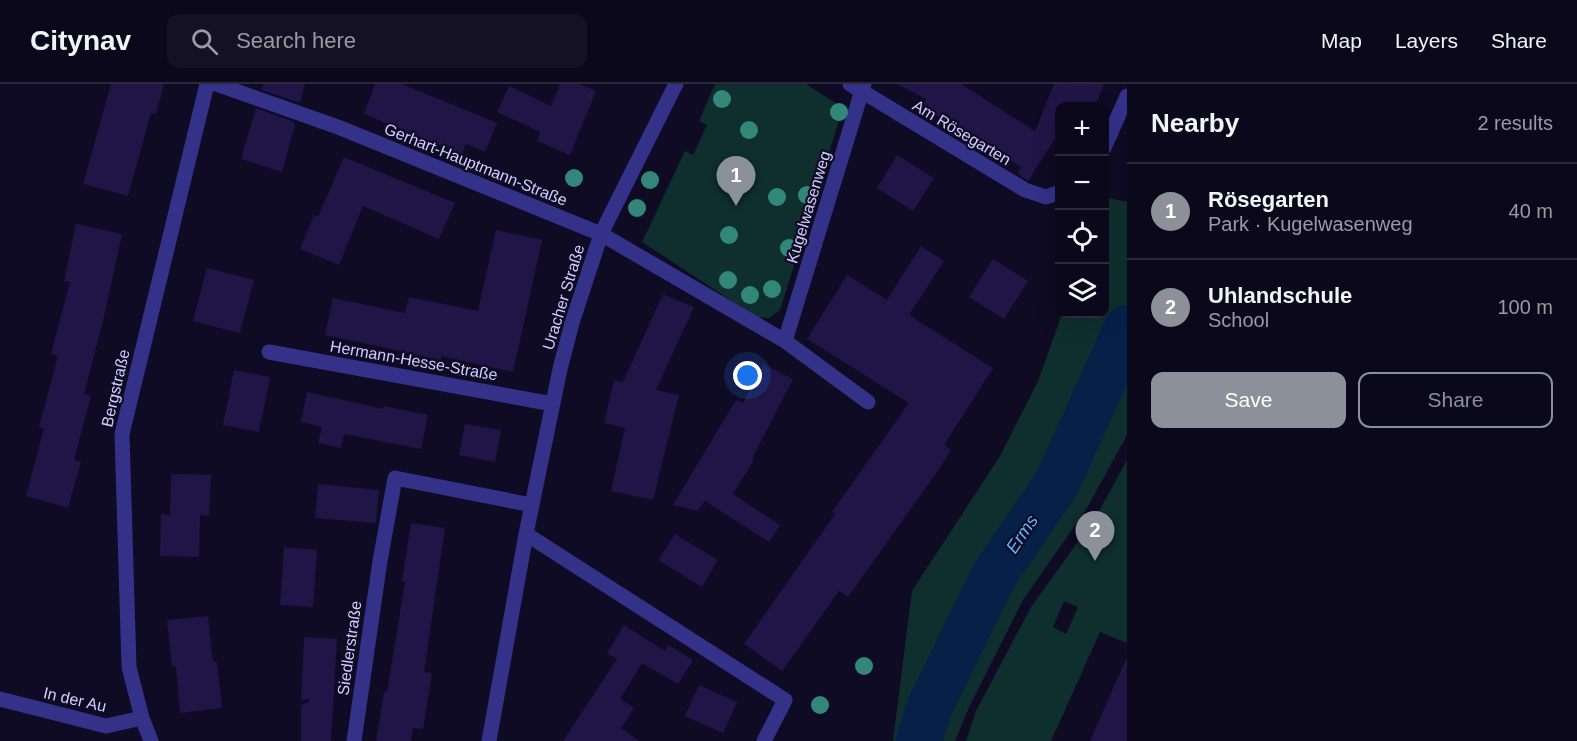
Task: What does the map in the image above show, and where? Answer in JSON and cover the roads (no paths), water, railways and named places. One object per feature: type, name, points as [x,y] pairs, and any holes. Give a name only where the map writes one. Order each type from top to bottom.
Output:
[{"type":"street","name":"Bergstraße","points":[[151,741],[142,718],[129,667],[122,434],[207,84]]},
{"type":"street","name":"Gerhart-Hauptmann-Straße","points":[[216,84],[338,127],[601,234]]},
{"type":"street","name":"Uracher Straße","points":[[489,741],[526,534],[572,323],[601,234],[676,84]]},
{"type":"street","name":"Am Rösegarten","points":[[859,87],[1025,190],[1046,197],[1055,194]]},
{"type":"street","name":"Kugelwasenweg","points":[[785,341],[859,87]]},
{"type":"street","points":[[1109,137],[1127,96]]},
{"type":"street","points":[[601,234],[785,341],[868,402]]},
{"type":"street","name":"Hermann-Hesse-Straße","points":[[269,352],[553,404]]},
{"type":"street","name":"Siedlerstraße","points":[[354,741],[380,561],[395,478],[532,505]]},
{"type":"street","points":[[526,534],[785,700],[764,741]]},
{"type":"street","name":"In der Au","points":[[0,699],[106,726],[142,718]]},
{"type":"waterway","name":"Erms","points":[[919,741],[930,706],[995,574],[1057,483],[1127,328]]},
{"type":"place","name":"Rösegarten","points":[[736,206]]},
{"type":"place","name":"Uhlandschule","points":[[1095,561]]}]
